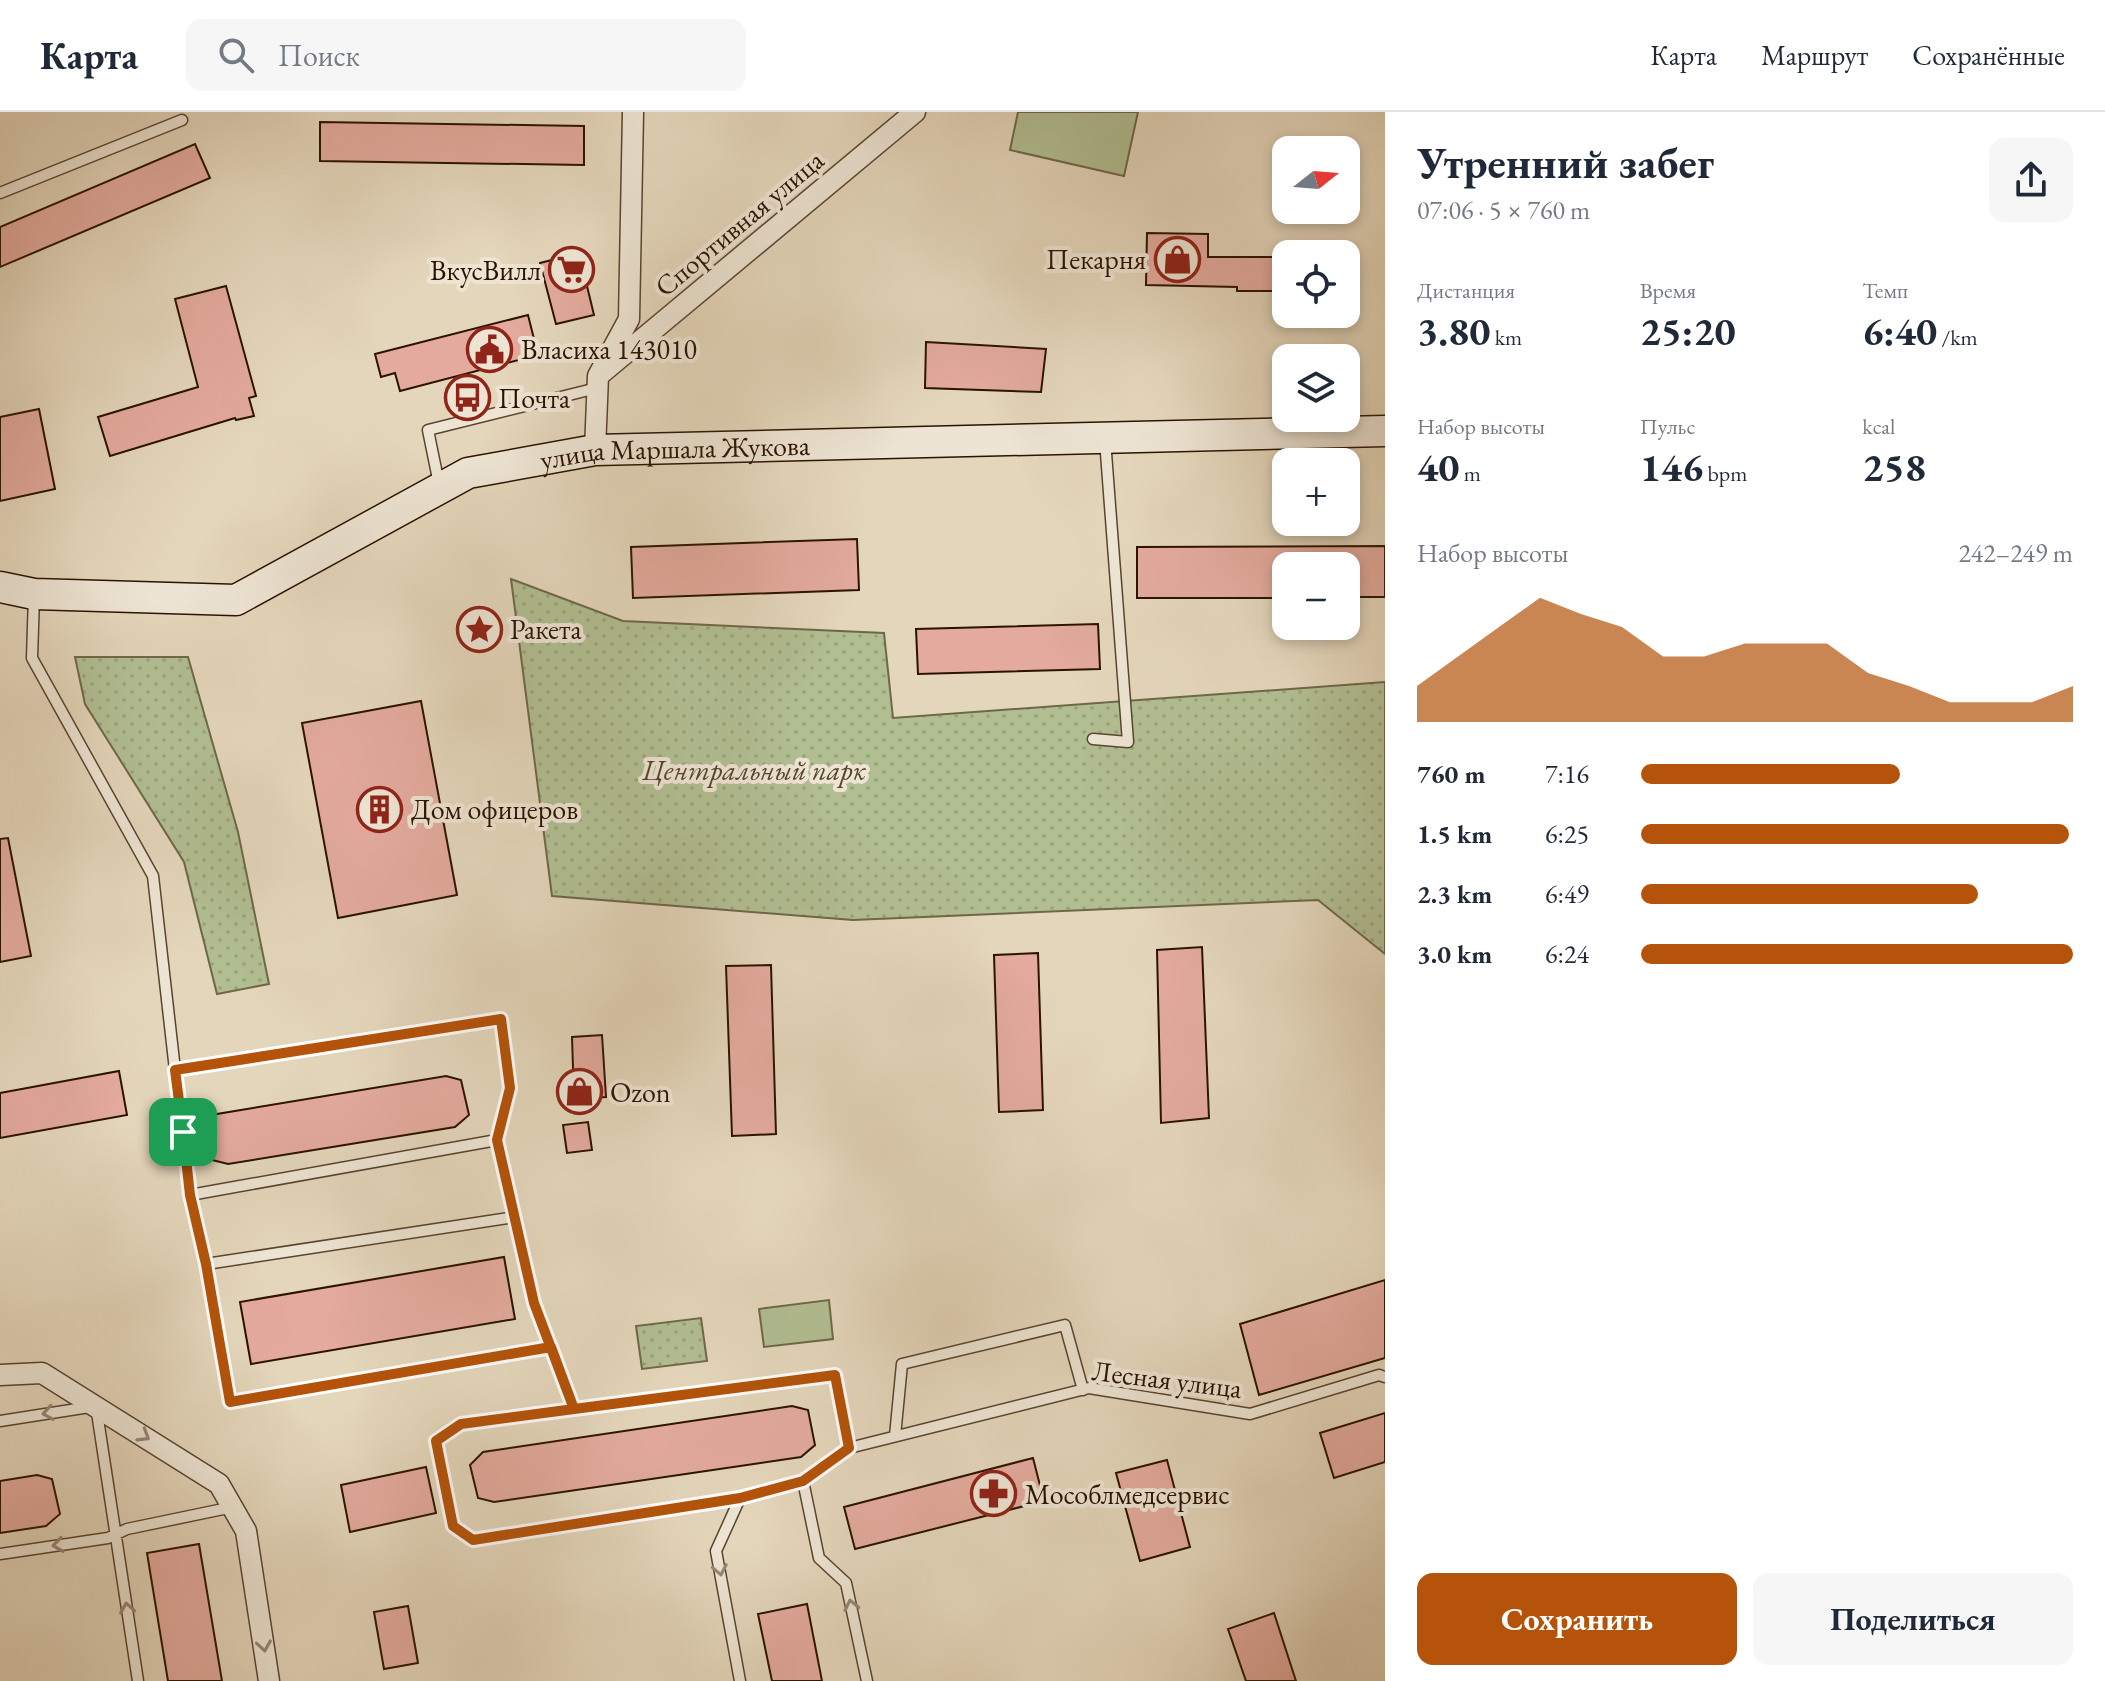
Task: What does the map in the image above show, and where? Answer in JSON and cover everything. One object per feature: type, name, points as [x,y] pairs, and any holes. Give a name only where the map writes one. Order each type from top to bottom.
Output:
[{"type":"street","points":[[595,450],[598,382],[629,319],[633,112]]},
{"type":"street","name":"Спортивная улица","points":[[598,382],[915,112]]},
{"type":"street","name":"улица Маршала Жукова","points":[[0,587],[34,594],[236,600],[468,473],[595,450],[1385,431]]},
{"type":"street","points":[[0,1375],[42,1373],[219,1484],[246,1531],[269,1681]]},
{"type":"lane","points":[[0,193],[182,120]]},
{"type":"lane","points":[[440,489],[428,430],[598,382]]},
{"type":"lane","points":[[1093,739],[1128,742],[1105,438]]},
{"type":"lane","points":[[34,594],[32,658],[153,876],[190,1195],[206,1264],[230,1402],[551,1347]]},
{"type":"lane","points":[[175,1070],[501,1019],[510,1088],[497,1140],[534,1303],[574,1409]]},
{"type":"lane","points":[[190,1195],[497,1140]]},
{"type":"lane","points":[[206,1264],[515,1217]]},
{"type":"lane","points":[[895,1436],[902,1364],[1065,1325],[1083,1390]]},
{"type":"lane","points":[[835,1375],[849,1448],[803,1481],[740,1498],[473,1540],[453,1526],[436,1441],[461,1424],[835,1375]]},
{"type":"lane","name":"Лесная улица","points":[[849,1448],[1089,1388],[1250,1414],[1379,1375],[1385,1377]]},
{"type":"lane","points":[[0,1421],[96,1406],[138,1681]]},
{"type":"lane","points":[[803,1481],[819,1558],[846,1583],[867,1681]]},
{"type":"lane","points":[[740,1498],[716,1551],[740,1681]]},
{"type":"lane","points":[[0,1554],[108,1538],[127,1529],[233,1507]]},
{"type":"green space","points":[[1018,112],[1138,112],[1124,176],[1010,150]]},
{"type":"green space","name":"Центральный парк","points":[[511,579],[623,621],[884,633],[893,718],[1385,682],[1385,954],[1318,900],[853,920],[552,896]]},
{"type":"green space","points":[[75,657],[188,657],[238,832],[269,984],[217,994],[184,862],[85,704]]},
{"type":"green space","points":[[829,1300],[833,1339],[764,1347],[759,1309]]},
{"type":"green space","points":[[701,1318],[707,1361],[642,1369],[636,1326]]},
{"type":"building","points":[[320,122],[584,126],[584,165],[320,161]]},
{"type":"building","points":[[195,144],[210,178],[0,267],[0,227]]},
{"type":"building","name":"Пекарня","points":[[1147,233],[1208,234],[1208,257],[1272,257],[1272,291],[1146,285]]},
{"type":"building","points":[[579,253],[594,315],[556,324],[540,263]]},
{"type":"building","points":[[226,286],[256,396],[249,398],[254,416],[235,418],[110,456],[98,417],[198,387],[175,299]]},
{"type":"building","points":[[528,315],[538,355],[400,391],[395,373],[381,377],[375,354]]},
{"type":"building","points":[[926,342],[1046,349],[1041,392],[925,388]]},
{"type":"building","points":[[39,409],[55,489],[0,501],[0,417]]},
{"type":"building","points":[[857,539],[859,590],[633,598],[631,547]]},
{"type":"building","points":[[1385,546],[1385,597],[1360,597],[1360,552],[1272,552],[1272,598],[1137,598],[1137,547]]},
{"type":"building","points":[[1098,624],[1100,669],[918,674],[916,629]]},
{"type":"building","name":"Дом офицеров","points":[[421,701],[457,895],[338,918],[302,723]]},
{"type":"building","points":[[8,838],[31,956],[0,962],[0,839]]},
{"type":"building","points":[[1202,947],[1209,1118],[1161,1123],[1157,950]]},
{"type":"building","points":[[1038,953],[1043,1110],[999,1112],[994,955]]},
{"type":"building","points":[[771,965],[776,1134],[732,1136],[726,966]]},
{"type":"building","points":[[602,1035],[606,1097],[574,1099],[572,1037]]},
{"type":"building","points":[[119,1071],[127,1115],[0,1138],[0,1093]]},
{"type":"building","points":[[446,1076],[461,1080],[469,1115],[455,1127],[228,1164],[212,1160],[203,1127],[217,1114]]},
{"type":"building","points":[[588,1122],[592,1150],[567,1153],[563,1125]]},
{"type":"building","points":[[504,1257],[515,1319],[251,1364],[240,1302]]},
{"type":"building","points":[[1385,1280],[1385,1358],[1259,1395],[1240,1324]]},
{"type":"building","points":[[792,1406],[808,1410],[815,1445],[801,1457],[494,1502],[478,1498],[470,1465],[483,1452]]},
{"type":"building","points":[[1385,1413],[1385,1462],[1334,1478],[1320,1433]]},
{"type":"building","points":[[1033,1458],[1044,1501],[855,1549],[844,1507]]},
{"type":"building","points":[[1167,1460],[1190,1547],[1140,1561],[1116,1473]]},
{"type":"building","points":[[426,1467],[436,1513],[350,1532],[341,1485]]},
{"type":"building","points":[[37,1475],[52,1479],[60,1514],[46,1526],[0,1533],[0,1481]]},
{"type":"building","points":[[199,1544],[222,1681],[168,1681],[147,1553]]},
{"type":"building","points":[[807,1604],[822,1681],[772,1681],[758,1614]]},
{"type":"building","points":[[408,1606],[418,1663],[384,1669],[374,1612]]},
{"type":"building","points":[[1274,1613],[1296,1681],[1246,1681],[1228,1629]]},
{"type":"place","name":"Пекарня","points":[[1177,259]]},
{"type":"place","name":"ВкусВилл","points":[[572,270]]},
{"type":"place","name":"Власиха 143010","points":[[490,349]]},
{"type":"place","name":"Почта","points":[[467,398]]},
{"type":"place","name":"Ракета","points":[[479,629]]},
{"type":"place","name":"Дом офицеров","points":[[380,809]]},
{"type":"place","name":"Ozon","points":[[579,1092]]},
{"type":"place","name":"Мособлмедсервис","points":[[994,1494]]},
{"type":"route","points":[[183,1132],[175,1070],[501,1019],[510,1088],[497,1140],[534,1303],[551,1347],[574,1409],[461,1424],[436,1441],[453,1526],[473,1540],[740,1498],[803,1481],[849,1448],[835,1375],[574,1409],[551,1347],[230,1402],[206,1264],[190,1195],[183,1132]]}]
